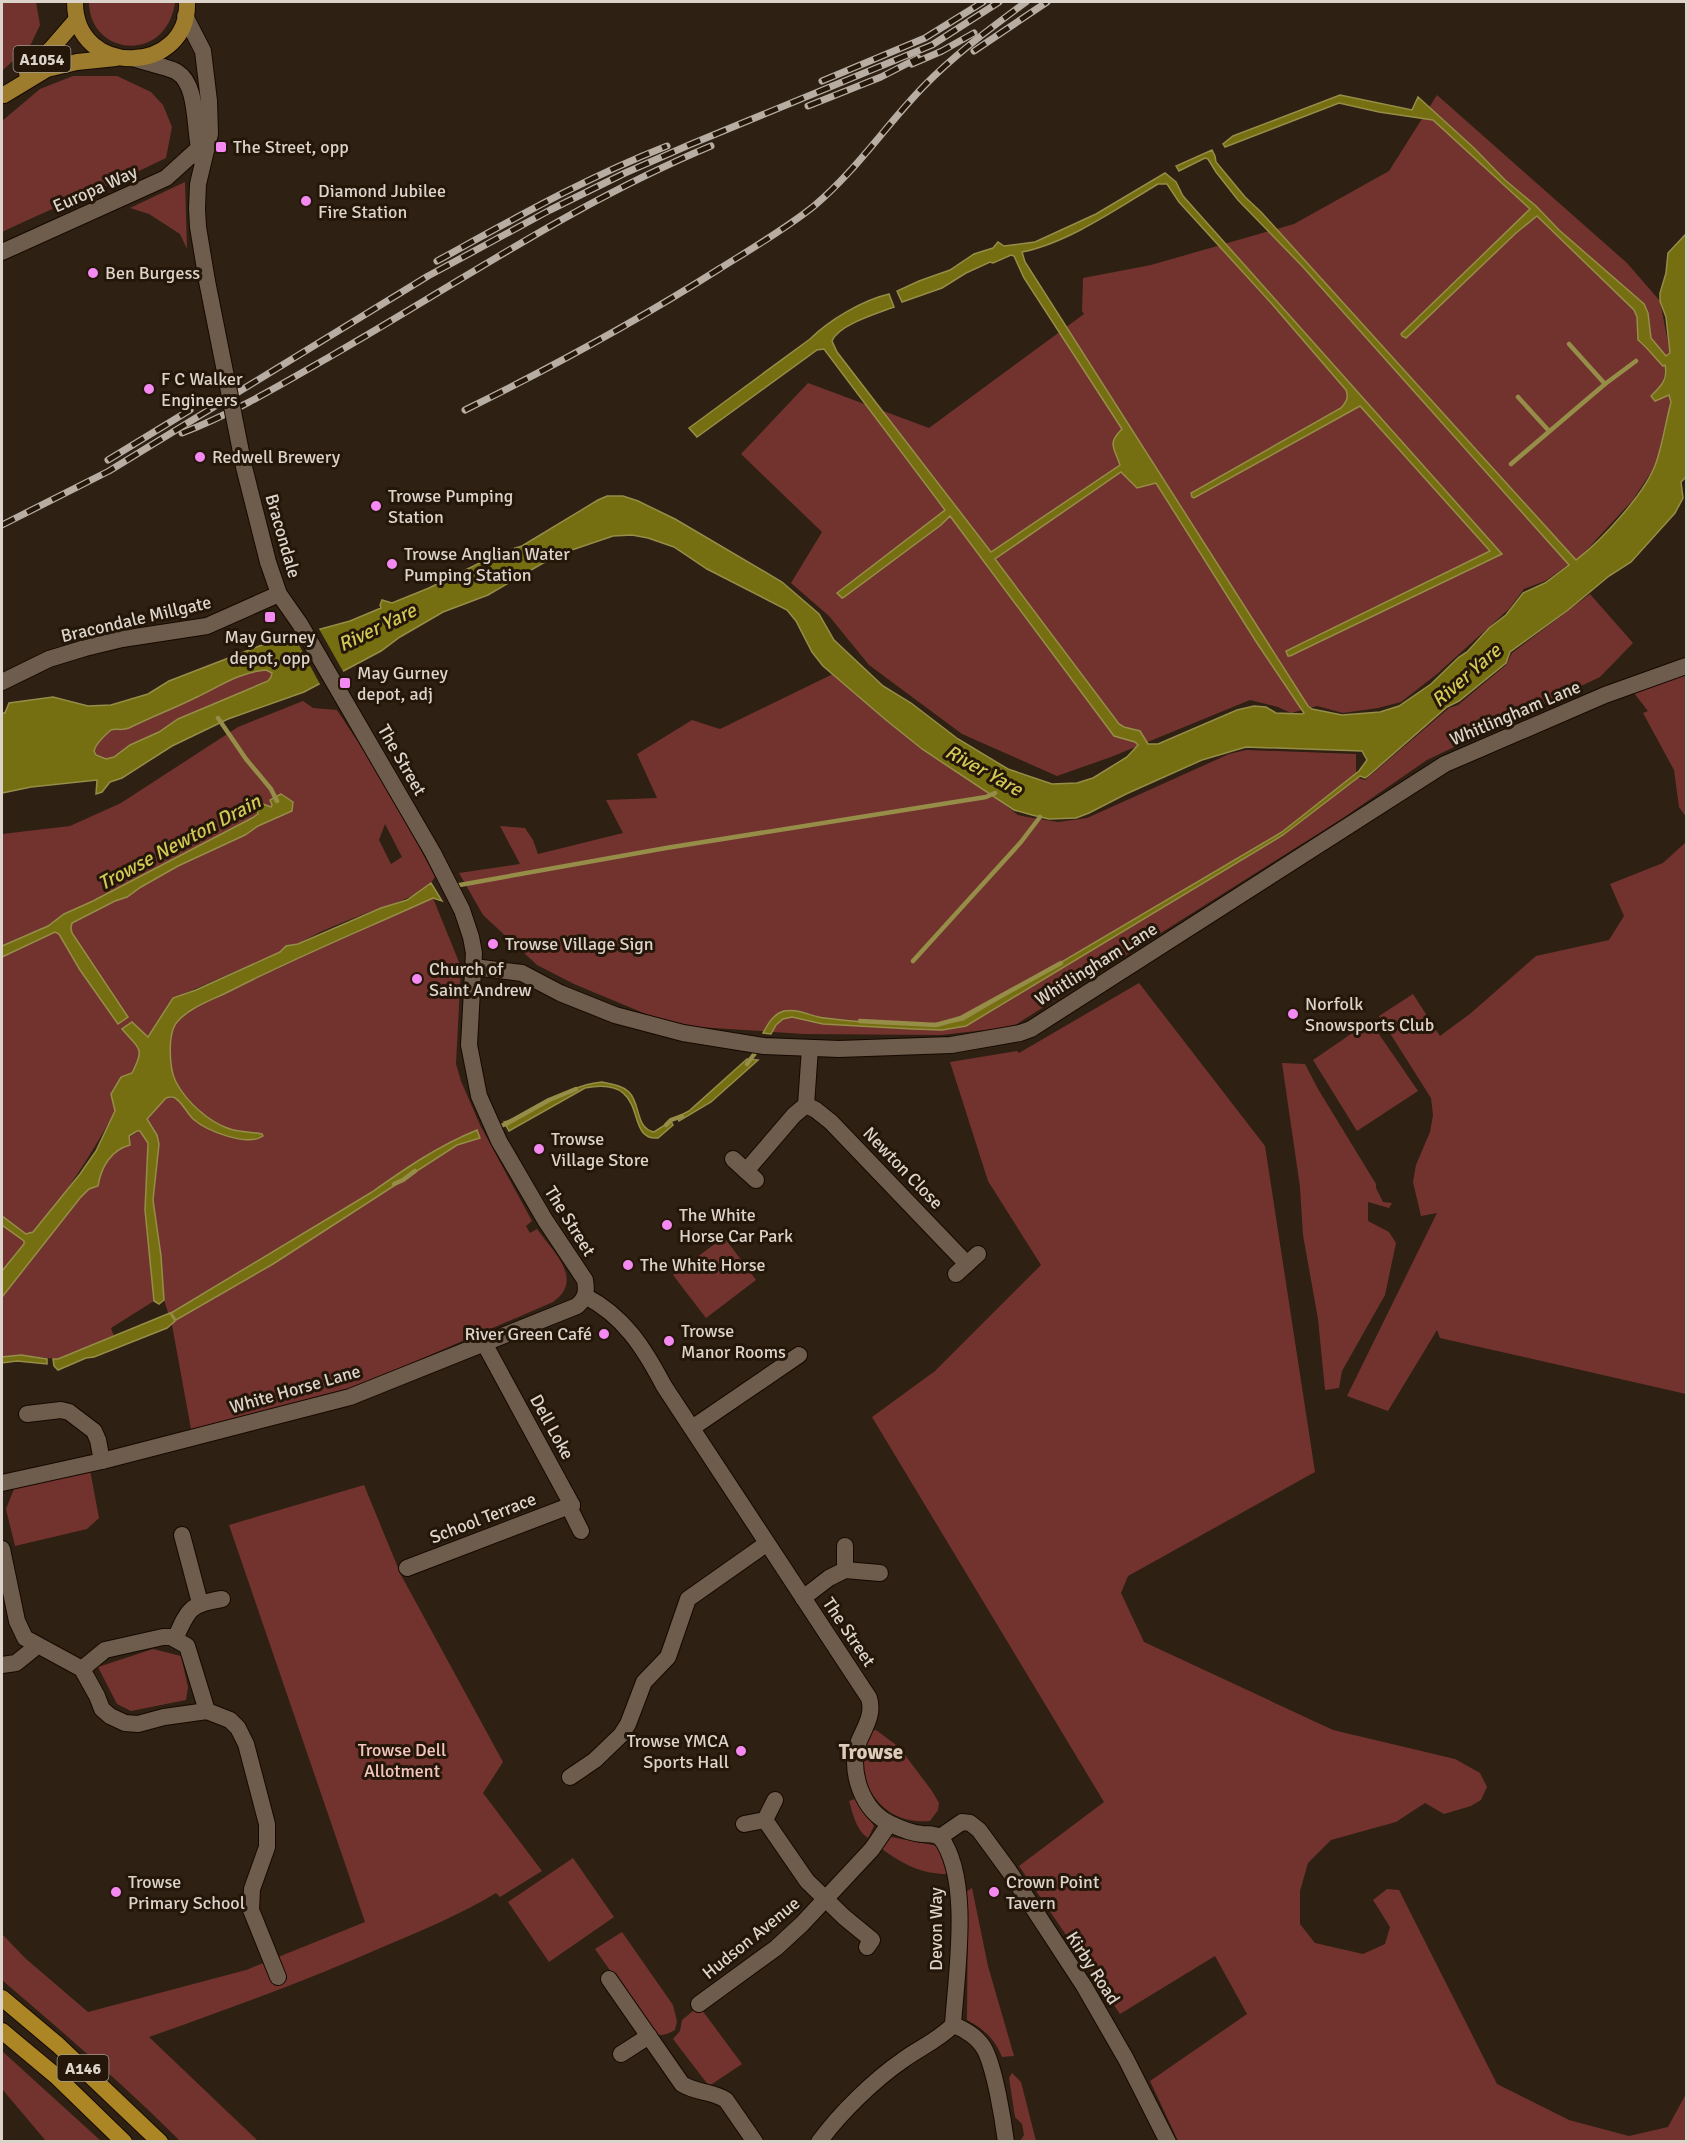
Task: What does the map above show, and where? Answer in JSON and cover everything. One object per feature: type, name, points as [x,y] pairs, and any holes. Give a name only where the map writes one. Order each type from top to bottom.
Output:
[{"type":"highway","name":"A146","points":[[2,1998],[58,2045],[160,2142]]},
{"type":"highway","name":"A146","points":[[2,2031],[56,2076],[124,2142]]},
{"type":"main road","points":[[75,2],[77,19],[84,35],[97,48],[117,58],[136,59],[155,54],[169,45],[179,32],[186,9]]},
{"type":"main road","name":"A1054","points":[[3,96],[51,49],[77,19]]},
{"type":"main road","name":"A1054","points":[[3,96],[47,69],[77,62],[117,58]]},
{"type":"street","name":"Bracondale","points":[[186,9],[203,51],[209,101],[210,134],[200,156]]},
{"type":"street","name":"Bracondale","points":[[136,59],[177,72],[191,89],[200,156],[198,227],[244,467],[268,562],[279,594],[305,632],[340,693]]},
{"type":"street","name":"Europa Way","points":[[2,252],[166,178],[200,156]]},
{"type":"street","name":"Bracondale Millgate","points":[[2,682],[49,659],[85,648],[122,639],[207,626],[279,594]]},
{"type":"street","name":"Whitlingham Lane","points":[[474,966],[522,973],[560,993],[615,1015],[683,1033],[760,1045],[870,1049],[951,1045],[1020,1033],[1031,1029],[1445,764],[1605,695],[1686,666]]},
{"type":"street","name":"The Street","points":[[340,693],[433,853],[462,910],[471,937],[474,966],[469,1045],[471,1063],[479,1096],[499,1141],[562,1247],[583,1277],[585,1296],[604,1306],[622,1321],[653,1365],[664,1386],[766,1544],[869,1698],[872,1710],[856,1750],[856,1779],[868,1803],[889,1824]]},
{"type":"street","points":[[745,1170],[794,1115],[806,1105],[810,1048]]},
{"type":"street","name":"Newton Close","points":[[806,1105],[831,1122],[967,1264]]},
{"type":"street","name":"White Horse Lane","points":[[2,1483],[102,1461],[350,1397],[577,1306],[585,1296]]},
{"type":"street","name":"Dell Loke","points":[[484,1343],[572,1505],[570,1511],[582,1532]]},
{"type":"street","points":[[692,1428],[799,1355]]},
{"type":"street","points":[[27,1414],[61,1410],[69,1412],[94,1431],[102,1461]]},
{"type":"street","name":"School Terrace","points":[[408,1568],[572,1505]]},
{"type":"street","points":[[182,1535],[200,1603]]},
{"type":"street","points":[[570,1777],[595,1760],[621,1735],[632,1716],[644,1682],[668,1657],[688,1599],[766,1544]]},
{"type":"street","points":[[845,1546],[845,1570]]},
{"type":"street","points":[[2,1550],[17,1621],[26,1638],[82,1669],[102,1709],[110,1716],[125,1724],[138,1724],[164,1717],[207,1711],[230,1720],[238,1728],[246,1744],[267,1824],[267,1847],[252,1889],[251,1910],[278,1977]]},
{"type":"street","points":[[802,1598],[829,1578],[845,1570],[880,1573]]},
{"type":"street","points":[[175,1639],[190,1610],[200,1603],[222,1599]]},
{"type":"street","points":[[82,1669],[105,1650],[163,1637],[175,1639],[187,1646],[207,1711]]},
{"type":"street","points":[[2,1665],[16,1663],[37,1646]]},
{"type":"street","points":[[744,1824],[765,1820],[775,1800]]},
{"type":"street","name":"Hudson Avenue","points":[[765,1820],[807,1881],[872,1940],[867,1947]]},
{"type":"street","name":"Kirby Road","points":[[940,1837],[962,1822],[970,1823],[979,1830],[1009,1871],[1084,1986],[1126,2059],[1168,2142]]},
{"type":"street","points":[[889,1824],[940,1837]]},
{"type":"street","name":"Hudson Avenue","points":[[699,2004],[776,1947],[826,1900],[872,1849],[889,1824]]},
{"type":"street","name":"Devon Way","points":[[940,1837],[948,1848],[959,1894],[960,1916],[952,2025]]},
{"type":"street","points":[[609,1979],[682,2084],[726,2100],[755,2142]]},
{"type":"street","points":[[819,2142],[846,2111],[880,2078],[902,2060],[945,2033],[952,2025],[962,2028],[985,2049],[1006,2142]]},
{"type":"street","points":[[621,2055],[649,2036]]},
{"type":"green space","points":[[2,2],[36,2],[40,25],[31,44],[2,71]]},
{"type":"green space","points":[[89,2],[175,3],[168,23],[157,36],[143,44],[128,46],[114,42],[101,33],[92,20]]},
{"type":"green space","points":[[73,76],[117,76],[151,92],[163,105],[172,127],[166,158],[2,232],[2,121],[40,89]]},
{"type":"green space","points":[[1437,95],[1627,263],[1660,301],[1670,353],[1664,358],[1665,370],[1662,384],[1650,396],[1655,401],[1669,395],[1671,402],[1656,465],[1632,501],[1581,556],[1545,581],[1524,589],[1509,609],[1437,674],[1401,702],[1343,713],[1317,706],[1291,713],[1250,700],[1111,757],[1057,776],[962,734],[869,665],[829,616],[791,583],[822,532],[741,454],[808,383],[929,428],[1084,314],[1082,311],[1083,278],[1151,265],[1294,224],[1389,171]]},
{"type":"green space","points":[[185,182],[187,249],[180,234],[149,214],[130,208]]},
{"type":"green space","points":[[1590,594],[1633,643],[1600,677],[1427,760],[1343,818],[1012,1027],[941,1035],[804,1034],[698,1027],[658,1019],[574,984],[537,965],[483,915],[459,873],[520,864],[500,826],[525,828],[538,854],[623,833],[606,800],[657,798],[637,754],[692,720],[720,729],[833,674],[921,749],[988,792],[1018,815],[1027,817],[1058,822],[1087,818],[1229,754],[1246,750],[1356,754],[1356,771],[1359,778],[1365,780],[1449,708],[1458,705],[1506,665],[1512,653]]},
{"type":"green space","points":[[266,670],[272,673],[268,681],[178,719],[159,732],[130,745],[114,757],[106,759],[96,755],[93,751],[95,744],[111,730],[126,729],[235,677],[252,671]]},
{"type":"green space","points":[[1686,675],[1686,817],[1679,807],[1674,770],[1643,713],[1648,711],[1634,693]]},
{"type":"green space","points":[[303,701],[313,708],[337,710],[387,786],[435,877],[425,888],[405,899],[340,924],[298,944],[286,946],[280,952],[174,998],[146,1039],[123,1030],[140,1050],[141,1057],[119,1104],[91,1153],[63,1194],[34,1234],[2,1271],[2,834],[70,826],[121,803],[238,727]],"holes":[[[385,824],[402,857],[391,864],[379,840]]]},
{"type":"green space","points":[[1686,842],[1686,1394],[1440,1338],[1437,1330],[1388,1411],[1347,1396],[1437,1213],[1421,1216],[1413,1182],[1416,1165],[1430,1132],[1433,1115],[1431,1098],[1379,1016],[1413,994],[1440,1036],[1471,1013],[1536,956],[1609,940],[1624,916],[1610,884],[1663,863]]},
{"type":"green space","points":[[433,898],[461,967],[456,1064],[461,1081],[480,1125],[532,1221],[526,1226],[530,1233],[537,1229],[563,1266],[566,1284],[562,1293],[553,1302],[349,1390],[230,1422],[191,1429],[172,1325],[164,1300],[161,1256],[153,1200],[157,1135],[146,1120],[166,1098],[171,1098],[178,1101],[194,1119],[209,1129],[226,1133],[261,1134],[222,1126],[194,1105],[183,1092],[175,1079],[171,1062],[170,1052],[174,1026],[183,1015],[202,1004]]},
{"type":"green space","points":[[1139,983],[1265,1146],[1315,1472],[1128,1576],[1121,1593],[1144,1642],[1333,1730],[1455,1759],[1480,1773],[1487,1787],[1481,1800],[1471,1806],[1444,1814],[1425,1803],[1396,1822],[1331,1840],[1308,1863],[1300,1891],[1300,1924],[1315,1943],[1363,1954],[1385,1944],[1390,1927],[1373,1900],[1387,1889],[1399,1890],[1497,2084],[1569,2120],[1629,2136],[1668,2127],[1686,2094],[1686,2141],[1178,2141],[1150,2081],[1247,2014],[1215,1956],[1120,2014],[1019,1866],[1104,1802],[872,1417],[935,1371],[1041,1265],[988,1181],[950,1062],[1017,1051],[1019,1053]]},
{"type":"green space","points":[[1370,1021],[1418,1091],[1357,1131],[1313,1060]]},
{"type":"green space","points":[[1282,1063],[1305,1064],[1376,1184],[1383,1202],[1392,1203],[1389,1208],[1368,1202],[1368,1221],[1389,1232],[1396,1243],[1385,1295],[1342,1371],[1339,1388],[1325,1390],[1318,1319],[1303,1235],[1300,1187]]},
{"type":"green space","points":[[140,1131],[148,1143],[145,1210],[154,1301],[111,1328],[114,1336],[57,1359],[21,1355],[2,1357],[2,1297],[80,1198],[89,1189],[98,1185],[103,1169],[113,1154],[126,1140]]},
{"type":"green space","points":[[724,1237],[756,1280],[706,1318],[673,1275]]},
{"type":"green space","points":[[90,1470],[99,1518],[87,1529],[15,1546],[6,1509],[14,1489]]},
{"type":"green space","name":"Trowse Dell Allotment","points":[[364,1485],[401,1575],[503,1762],[483,1793],[542,1871],[500,1897],[496,1893],[442,1921],[356,1959],[149,2037],[258,2141],[180,2141],[137,2099],[2,1980],[2,1934],[25,1958],[88,2012],[246,1970],[365,1922],[229,1525]]},
{"type":"green space","points":[[153,1649],[181,1656],[188,1687],[186,1700],[131,1711],[117,1704],[98,1667]]},
{"type":"green space","points":[[876,1730],[899,1747],[932,1791],[939,1803],[938,1810],[930,1821],[904,1819],[896,1816],[876,1800],[869,1789],[865,1782],[862,1762],[872,1731]]},
{"type":"green space","points":[[855,1799],[874,1826],[868,1838],[858,1826],[849,1801]]},
{"type":"green space","points":[[891,1837],[938,1846],[947,1874],[929,1872],[905,1864],[882,1849]]},
{"type":"green space","points":[[573,1858],[614,1917],[549,1962],[508,1902]]},
{"type":"green space","points":[[972,1888],[988,1966],[1014,2056],[1002,2057],[988,2035],[967,2020],[968,1909],[966,1892]]},
{"type":"green space","points":[[622,1932],[673,2005],[677,2021],[675,2030],[667,2034],[654,2033],[595,1949]]},
{"type":"green space","points":[[699,2006],[742,2064],[709,2086],[673,2039],[680,2031],[682,2020]]},
{"type":"green space","points":[[2,2051],[101,2141],[46,2141],[2,2089]]},
{"type":"green space","points":[[1012,2073],[1021,2082],[1036,2141],[1020,2141],[1024,2135],[1022,2124],[1015,2117],[1009,2078]]},
{"type":"water","name":"River Yare","points":[[1340,95],[1412,110],[1418,97],[1559,230],[1644,304],[1648,313],[1651,338],[1666,356],[1670,353],[1666,317],[1660,301],[1660,293],[1666,273],[1668,253],[1686,234],[1686,477],[1681,482],[1683,498],[1675,513],[1631,562],[1609,576],[1568,610],[1510,652],[1506,663],[1459,701],[1447,707],[1368,776],[1365,778],[1360,776],[1283,835],[966,1026],[942,1030],[913,1029],[823,1024],[792,1017],[783,1019],[771,1034],[763,1033],[774,1017],[780,1012],[789,1010],[820,1017],[876,1023],[931,1024],[963,1020],[1282,832],[1359,771],[1367,760],[1362,751],[1246,747],[1202,760],[1076,818],[1049,819],[1014,810],[922,749],[823,666],[787,610],[707,569],[674,547],[632,535],[613,536],[557,555],[488,595],[443,612],[381,651],[304,692],[228,719],[172,746],[122,778],[110,782],[102,792],[96,794],[97,780],[31,787],[2,793],[2,713],[5,713],[9,703],[53,697],[88,706],[111,705],[148,694],[169,681],[262,645],[350,621],[381,608],[382,600],[392,603],[429,588],[502,552],[522,546],[607,496],[623,496],[638,501],[675,519],[782,582],[819,614],[834,640],[883,686],[911,703],[958,739],[1008,769],[1052,784],[1077,783],[1093,778],[1127,757],[1138,745],[1114,736],[950,516],[844,597],[842,598],[837,593],[945,510],[824,349],[817,350],[697,437],[689,428],[836,318],[868,301],[889,294],[894,307],[850,325],[836,335],[832,341],[837,352],[991,552],[1120,465],[1113,442],[1122,429],[1024,278],[1014,256],[990,262],[942,288],[902,302],[897,291],[950,270],[974,254],[993,248],[998,242],[1004,246],[1035,242],[1096,214],[1165,173],[1176,182],[1183,196],[1502,554],[1288,656],[1286,651],[1490,551],[1360,406],[1194,498],[1192,497],[1191,493],[1341,408],[1346,402],[1347,395],[1346,390],[1272,304],[1179,202],[1167,184],[1158,184],[1075,233],[1022,252],[1025,262],[1308,706],[1312,709],[1342,715],[1380,712],[1399,706],[1431,684],[1467,652],[1489,628],[1506,615],[1523,593],[1545,583],[1569,565],[1303,267],[1238,200],[1208,159],[1205,158],[1179,171],[1176,166],[1212,150],[1216,162],[1245,197],[1576,560],[1598,541],[1622,514],[1652,472],[1671,402],[1669,395],[1655,401],[1651,396],[1665,379],[1665,365],[1663,366],[1638,340],[1637,317],[1634,310],[1537,216],[1516,233],[1406,338],[1402,336],[1401,334],[1530,209],[1433,120],[1339,103],[1225,147],[1223,144],[1233,136]],"holes":[[[1121,472],[1137,488],[1156,483],[1304,713],[1276,713],[1266,707],[1254,706],[1237,710],[1158,744],[1148,744],[1140,731],[1119,724],[995,559]],[[266,670],[272,673],[268,681],[178,719],[159,732],[130,745],[114,757],[106,759],[96,755],[94,751],[111,730],[129,728],[222,684]]]},
{"type":"water","points":[[281,794],[293,802],[292,811],[178,866],[127,897],[72,923],[72,933],[128,1017],[118,1024],[80,970],[59,934],[55,932],[2,957],[2,946],[48,926],[64,914],[252,818],[258,814],[255,804],[258,802],[271,807],[270,800]]},
{"type":"water","points":[[431,883],[442,901],[433,898],[280,966],[196,1007],[174,1026],[170,1050],[172,1068],[176,1082],[186,1096],[198,1110],[222,1126],[263,1136],[247,1140],[217,1133],[199,1124],[180,1102],[172,1097],[166,1098],[147,1119],[157,1135],[159,1144],[153,1200],[161,1256],[164,1300],[159,1304],[154,1301],[145,1210],[148,1143],[140,1131],[129,1136],[130,1145],[112,1155],[102,1172],[98,1186],[89,1189],[80,1198],[2,1297],[2,1271],[24,1241],[2,1225],[2,1216],[26,1234],[33,1232],[96,1151],[115,1111],[111,1094],[121,1077],[132,1073],[138,1059],[137,1046],[122,1029],[132,1022],[148,1037],[173,998],[280,952],[286,946],[298,944],[381,908],[407,900]]},
{"type":"water","points":[[747,1059],[758,1060],[711,1102],[679,1121],[677,1117],[689,1111]]},
{"type":"water","points":[[602,1082],[619,1086],[629,1092],[641,1121],[648,1130],[654,1132],[671,1121],[673,1125],[658,1138],[647,1136],[641,1130],[628,1099],[620,1091],[606,1087],[585,1088],[509,1131],[504,1122],[576,1088]]},
{"type":"water","points":[[477,1130],[480,1138],[457,1145],[273,1264],[176,1320],[171,1313],[372,1192],[423,1158]]},
{"type":"water","points":[[170,1313],[175,1321],[167,1328],[58,1370],[54,1366],[53,1359],[58,1359]]},
{"type":"water","points":[[21,1355],[47,1359],[47,1364],[17,1361],[2,1363],[2,1357]]},
{"type":"pier","points":[[318,627],[344,673],[321,686],[293,634]]},
{"type":"waterway","points":[[1569,344],[1605,384]]},
{"type":"waterway","points":[[1511,464],[1605,384],[1636,361]]},
{"type":"waterway","points":[[1518,397],[1549,431]]},
{"type":"waterway","name":"Trowse Newton Drain","points":[[218,718],[246,759],[271,789],[277,801]]},
{"type":"waterway","name":"River Yare","points":[[454,886],[666,848],[986,797],[995,793]]},
{"type":"waterway","points":[[913,961],[1021,842],[1040,817]]},
{"type":"waterway","points":[[860,1021],[936,1025],[961,1018],[1061,963]]},
{"type":"waterway","points":[[747,1064],[758,1049]]},
{"type":"waterway","points":[[498,1127],[549,1100],[576,1089]]},
{"type":"waterway","points":[[666,1125],[671,1120],[682,1116]]},
{"type":"waterway","points":[[394,1184],[415,1171]]},
{"type":"railway","points":[[822,81],[925,38],[983,2]]},
{"type":"railway","points":[[2,525],[109,471],[428,276],[550,210],[689,145],[932,45],[999,2]]},
{"type":"railway","points":[[465,410],[626,325],[755,247],[803,215],[844,178],[936,74],[1026,2]]},
{"type":"railway","points":[[974,51],[1047,2]]},
{"type":"railway","points":[[912,64],[974,33]]},
{"type":"railway","points":[[808,106],[881,77],[918,58]]},
{"type":"railway","points":[[437,261],[579,185],[667,146]]},
{"type":"railway","points":[[182,433],[276,387],[612,192],[711,146]]},
{"type":"railway","points":[[108,460],[190,410]]},
{"type":"place","name":"The Street, opp","points":[[221,147]]},
{"type":"place","name":"Diamond Jubilee Fire Station","points":[[306,201]]},
{"type":"place","name":"Ben Burgess","points":[[93,273]]},
{"type":"place","name":"F C Walker Engineers","points":[[149,389]]},
{"type":"place","name":"Redwell Brewery","points":[[200,457]]},
{"type":"place","name":"Trowse Pumping Station","points":[[376,506]]},
{"type":"place","name":"Trowse Anglian Water Pumping Station","points":[[392,564]]},
{"type":"place","name":"May Gurney depot, opp","points":[[270,617]]},
{"type":"place","name":"May Gurney depot, adj","points":[[345,683]]},
{"type":"place","name":"Trowse Village Sign","points":[[493,944]]},
{"type":"place","name":"Church of Saint Andrew","points":[[417,979]]},
{"type":"place","name":"Norfolk Snowsports Club","points":[[1293,1014]]},
{"type":"place","name":"Trowse Village Store","points":[[539,1149]]},
{"type":"place","name":"The White Horse Car Park","points":[[667,1225]]},
{"type":"place","name":"The White Horse","points":[[628,1265]]},
{"type":"place","name":"River Green Café","points":[[604,1334]]},
{"type":"place","name":"Trowse Manor Rooms","points":[[669,1341]]},
{"type":"place","name":"Trowse YMCA Sports Hall","points":[[741,1751]]},
{"type":"place","name":"Trowse Primary School","points":[[116,1892]]},
{"type":"place","name":"Crown Point Tavern","points":[[994,1892]]},
{"type":"district","name":"Trowse","points":[[871,1752]]}]
